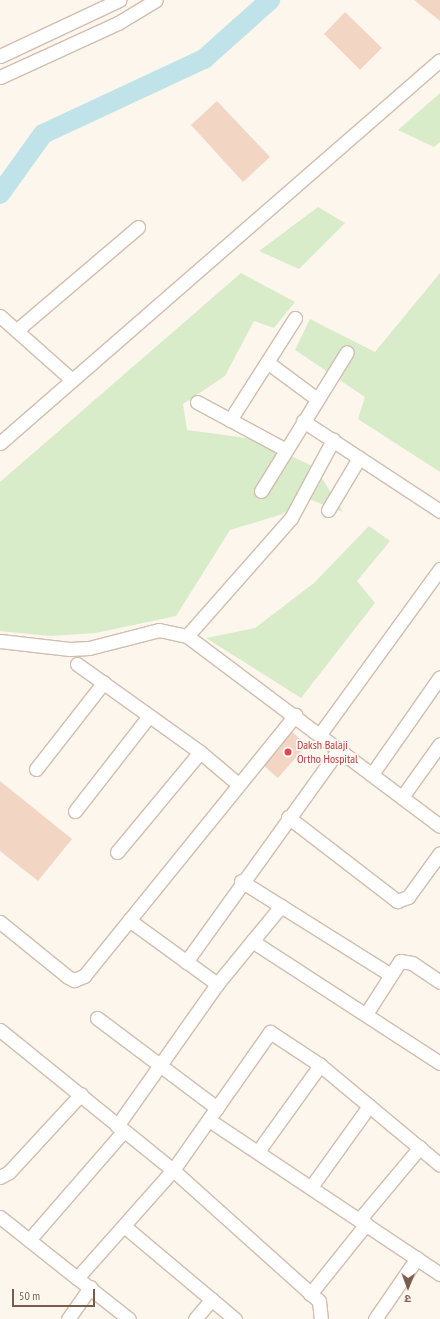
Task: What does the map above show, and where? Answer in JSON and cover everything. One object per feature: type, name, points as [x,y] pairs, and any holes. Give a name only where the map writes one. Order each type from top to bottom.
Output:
[{"type":"street","points":[[0,56],[119,0]]},
{"type":"street","points":[[0,77],[118,23],[156,0]]},
{"type":"street","points":[[0,443],[440,60]]},
{"type":"street","points":[[17,330],[138,227]]},
{"type":"street","points":[[0,316],[72,380]]},
{"type":"street","points":[[230,420],[295,318]]},
{"type":"street","points":[[261,492],[303,421],[347,352]]},
{"type":"street","points":[[267,362],[317,399]]},
{"type":"street","points":[[197,402],[286,450]]},
{"type":"street","points":[[303,421],[440,511]]},
{"type":"street","points":[[187,636],[291,518],[333,440]]},
{"type":"street","points":[[328,510],[359,458]]},
{"type":"street","points":[[320,734],[440,569]]},
{"type":"street","points":[[0,641],[70,649],[89,648],[159,630],[187,636],[320,734],[402,798],[439,823]]},
{"type":"street","points":[[77,664],[200,752],[238,784]]},
{"type":"street","points":[[372,774],[440,677]]},
{"type":"street","points":[[36,769],[104,682]]},
{"type":"street","points":[[0,922],[74,980],[84,976],[294,715]]},
{"type":"street","points":[[75,811],[149,716]]},
{"type":"street","points":[[402,798],[440,744]]},
{"type":"street","points":[[186,962],[241,881],[339,749]]},
{"type":"street","points":[[117,852],[200,752]]},
{"type":"street","points":[[288,817],[397,901],[408,897],[440,853]]},
{"type":"street","points":[[241,881],[389,974]]},
{"type":"street","points":[[29,1240],[120,1129],[160,1064],[217,984],[281,906]]},
{"type":"street","points":[[129,920],[217,984]]},
{"type":"street","points":[[252,941],[440,1063]]},
{"type":"street","points":[[366,1014],[389,974],[400,961],[406,960],[440,982]]},
{"type":"street","points":[[97,1018],[217,1108]]},
{"type":"street","points":[[1,1031],[81,1094],[120,1129],[173,1170],[310,1294],[322,1309],[321,1319]]},
{"type":"street","points":[[78,1278],[173,1170],[270,1032],[320,1065],[440,1165]]},
{"type":"street","points":[[259,1150],[320,1065]]},
{"type":"street","points":[[0,1177],[9,1172],[81,1094]]},
{"type":"street","points":[[311,1187],[369,1106]]},
{"type":"street","points":[[209,1120],[259,1150],[440,1274]]},
{"type":"street","points":[[310,1294],[420,1147]]},
{"type":"street","points":[[0,1217],[129,1319]]},
{"type":"street","points":[[124,1226],[235,1319]]},
{"type":"street","points":[[375,1319],[417,1258]]},
{"type":"street","points":[[68,1319],[90,1287]]},
{"type":"street","points":[[195,1319],[212,1299]]},
{"type":"green space","points":[[440,93],[440,142],[434,147],[398,130]]},
{"type":"green space","points":[[318,207],[345,223],[299,269],[259,251]]},
{"type":"green space","points":[[241,273],[295,302],[274,328],[254,321],[225,376],[183,404],[187,430],[254,439],[315,467],[343,512],[303,497],[283,514],[230,530],[176,616],[96,633],[50,636],[0,631],[0,482]]},
{"type":"green space","points":[[440,273],[440,472],[358,419],[365,397],[295,350],[310,319],[375,352]]},
{"type":"green space","points":[[369,526],[390,541],[357,581],[375,603],[301,698],[206,638],[255,628],[314,583]]},
{"type":"building","points":[[414,0],[440,0],[440,21]]},
{"type":"building","points":[[345,12],[382,48],[360,70],[324,34]]},
{"type":"building","points":[[217,101],[270,157],[243,182],[191,125]]},
{"type":"building","points":[[292,732],[307,745],[278,778],[264,766]]},
{"type":"building","points":[[0,781],[72,839],[38,881],[0,851]]},
{"type":"waterway","points":[[0,194],[43,134],[204,59],[270,0]]},
{"type":"place","name":"Daksh Balaji Ortho Hospital","points":[[288,752]]}]
